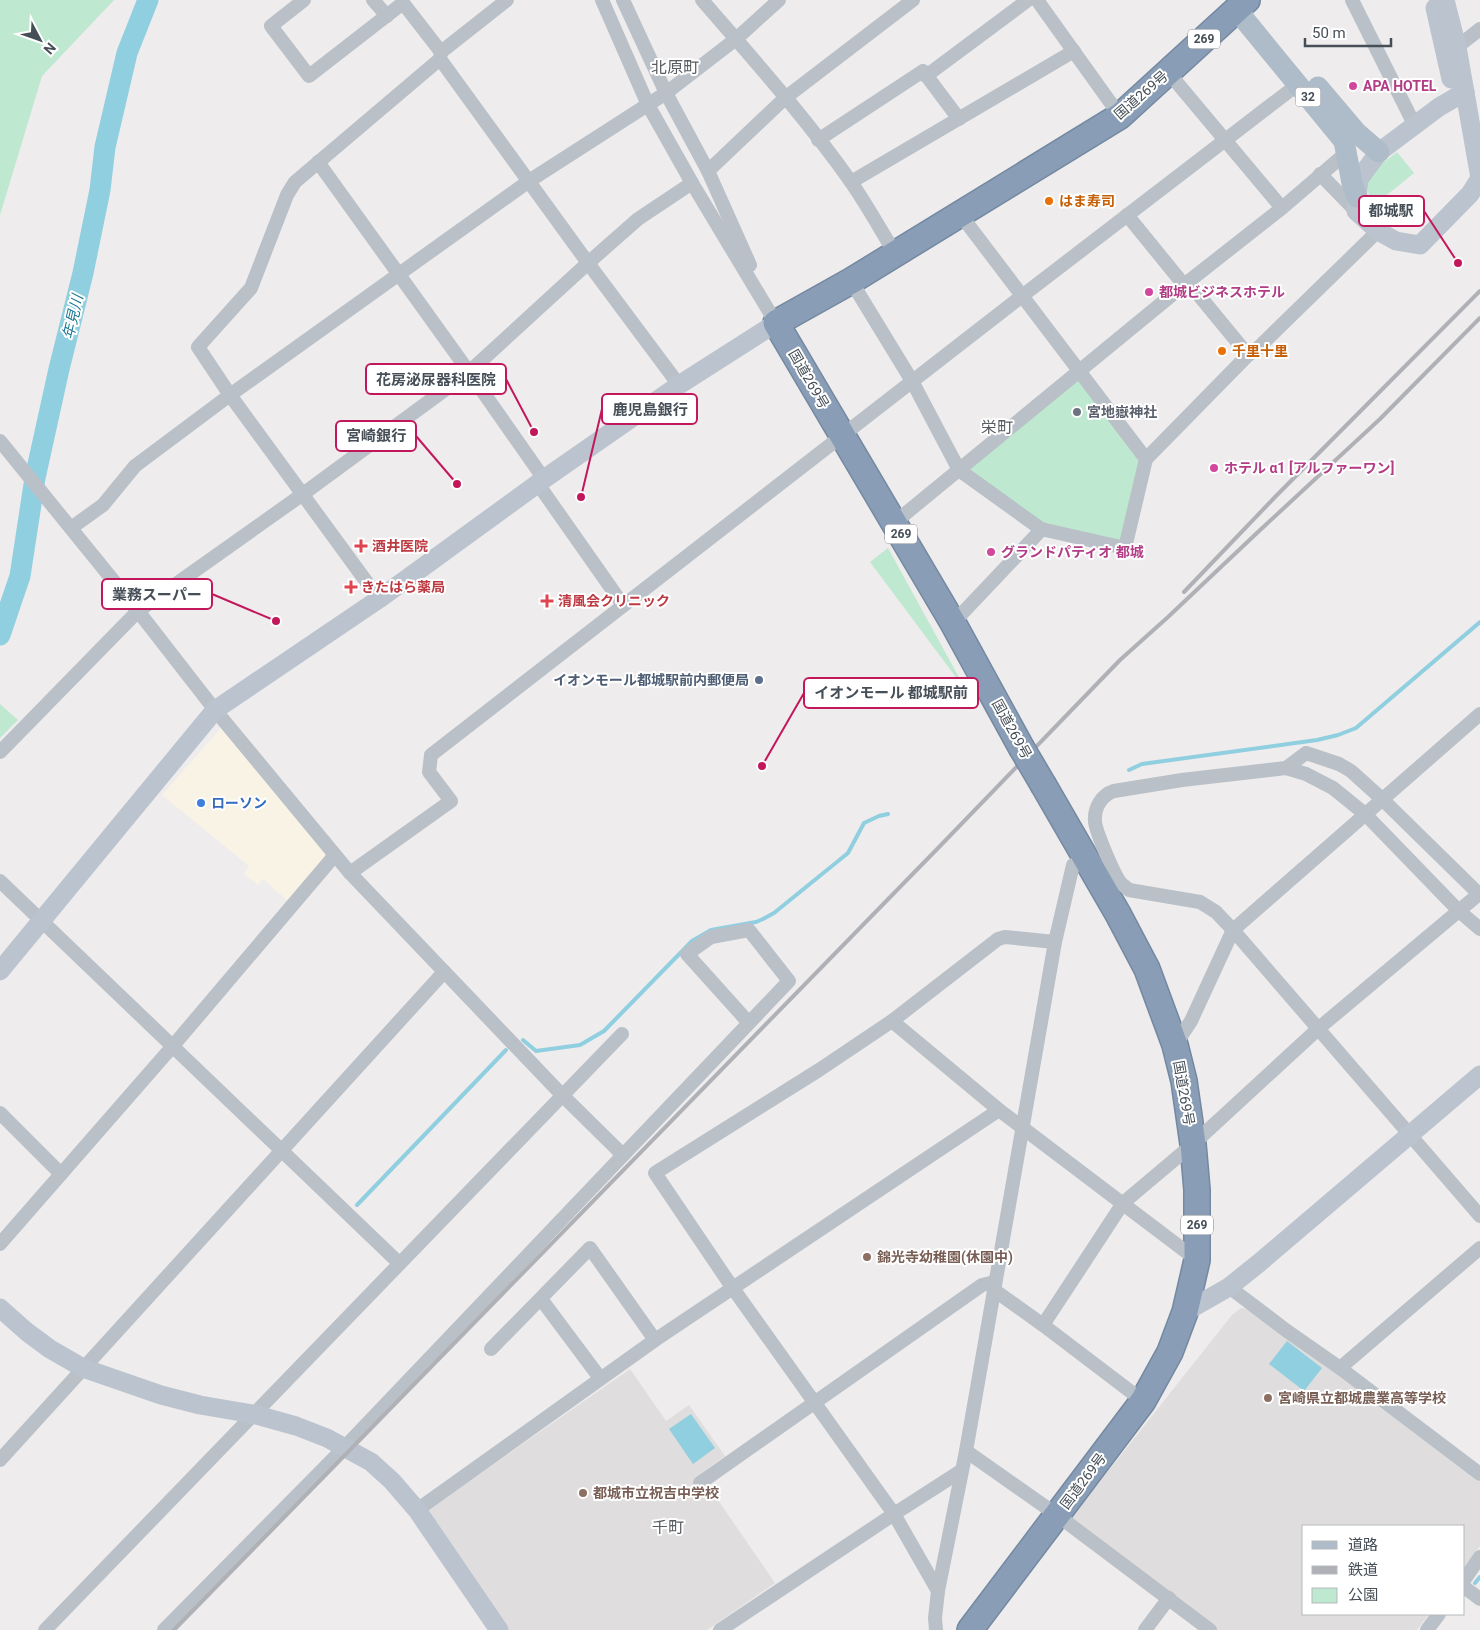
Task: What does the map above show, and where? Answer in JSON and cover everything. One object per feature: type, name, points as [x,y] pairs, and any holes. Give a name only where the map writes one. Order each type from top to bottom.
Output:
[{"type":"highway","name":"国道269号","points":[[970,1630],[1143,1401],[1170,1352],[1185,1312],[1197,1260],[1197,1190],[1184,1080],[1175,1045],[1147,969],[1118,914],[1021,748],[953,623],[776,323],[851,281],[1120,116],[1241,2]]},
{"type":"main road","name":"32","points":[[1241,2],[1244,19],[1344,141],[1357,204]]},
{"type":"main road","name":"32","points":[[1241,2],[1253,11],[1356,133],[1379,152]]},
{"type":"street","points":[[304,0],[271,26],[309,76],[403,3],[588,263],[679,385]]},
{"type":"street","points":[[373,0],[386,16]]},
{"type":"street","points":[[379,599],[230,395],[198,347],[251,288],[294,182],[507,0]]},
{"type":"street","points":[[602,0],[648,105],[692,184],[776,323]]},
{"type":"street","points":[[622,0],[666,93],[708,171],[776,323]]},
{"type":"street","points":[[702,0],[785,98],[851,182],[895,253]]},
{"type":"street","points":[[71,528],[103,505],[135,466],[230,395],[529,181],[666,93],[736,39],[779,0]]},
{"type":"street","points":[[708,171],[785,98],[913,0]]},
{"type":"street","points":[[926,76],[1028,0]]},
{"type":"street","points":[[1037,0],[1120,116]]},
{"type":"street","points":[[1352,0],[1415,126]]},
{"type":"street","points":[[1320,174],[1357,204],[1378,231],[1396,241],[1420,245],[1470,194],[1480,178],[1478,147],[1460,95],[1433,0]]},
{"type":"street","points":[[1446,0],[1458,47],[1460,95]]},
{"type":"street","points":[[1458,47],[1480,29]]},
{"type":"street","points":[[851,182],[1074,51]]},
{"type":"street","points":[[818,140],[923,71],[959,119]]},
{"type":"street","points":[[1168,72],[1282,208]]},
{"type":"street","points":[[350,873],[451,801],[429,772],[431,755],[912,380],[1298,85]]},
{"type":"street","points":[[1357,204],[1359,179],[1379,152],[1439,107],[1460,95]]},
{"type":"street","points":[[894,523],[1186,284],[1282,208],[1346,153]]},
{"type":"street","points":[[318,162],[469,372],[623,605]]},
{"type":"street","points":[[0,752],[138,611],[303,494],[469,372],[638,219],[692,184]]},
{"type":"street","points":[[960,214],[1146,459]]},
{"type":"street","points":[[1127,215],[1248,355]]},
{"type":"street","points":[[851,281],[912,380],[959,470],[1042,529],[1125,548],[1146,459],[1248,355],[1256,350],[1378,231]]},
{"type":"street","points":[[0,971],[215,710],[379,599],[679,385],[776,323]]},
{"type":"street","points":[[0,441],[138,611],[215,710],[350,873],[562,1095],[623,1155]]},
{"type":"street","points":[[953,623],[1042,529]]},
{"type":"street","points":[[1175,1045],[1191,1021],[1234,930],[1382,798],[1480,714]]},
{"type":"street","points":[[1043,1326],[1123,1203],[1193,1144],[1319,1028],[1480,894],[1382,798],[1350,771],[1339,764],[1306,753],[1286,768]]},
{"type":"street","points":[[1480,929],[1365,814],[1333,788],[1306,774],[1286,768],[1182,780],[1107,793],[1098,803],[1095,821],[1101,847],[1120,882],[1128,890],[1200,902],[1216,912],[1234,930],[1480,1216]]},
{"type":"street","points":[[0,1244],[172,1047],[335,855]]},
{"type":"street","points":[[936,1630],[935,1618],[938,1591],[966,1451],[1055,942],[1073,865]]},
{"type":"street","points":[[0,881],[399,1263]]},
{"type":"street","points":[[164,1630],[344,1448],[749,1023],[788,981],[749,930],[711,937],[687,954],[749,1023]]},
{"type":"street","points":[[938,1591],[894,1514],[732,1288],[655,1173],[819,1070],[892,1021],[998,939],[1005,937],[1055,942]]},
{"type":"street","points":[[0,1460],[444,972]]},
{"type":"street","points":[[892,1021],[999,1110],[1197,1260]]},
{"type":"street","points":[[45,1630],[622,1034]]},
{"type":"street","points":[[1185,1312],[1229,1287],[1480,1075]]},
{"type":"street","points":[[418,1510],[655,1340],[999,1110]]},
{"type":"street","points":[[0,1113],[61,1174]]},
{"type":"street","points":[[491,1350],[590,1248],[655,1340]]},
{"type":"street","points":[[1340,1368],[1480,1248]]},
{"type":"street","points":[[700,1483],[982,1285],[994,1286],[1043,1326],[1143,1401]]},
{"type":"street","points":[[1229,1287],[1480,1474]]},
{"type":"street","points":[[541,1298],[600,1378]]},
{"type":"street","points":[[0,1308],[50,1349],[83,1368],[161,1395],[200,1405],[253,1414],[296,1426],[327,1438],[371,1462],[392,1481],[418,1510],[499,1630]]},
{"type":"street","points":[[966,1451],[1057,1515],[1210,1630]]},
{"type":"street","points":[[720,1630],[961,1471]]},
{"type":"street","points":[[1465,1579],[1480,1557]]},
{"type":"street","points":[[1465,1587],[1480,1599]]},
{"type":"street","points":[[1145,1630],[1169,1598]]},
{"type":"street","points":[[1427,1630],[1438,1615]]},
{"type":"shaded area","points":[[221,728],[324,851],[326,857],[288,901],[263,879],[258,885],[244,874],[249,866],[162,795]]},
{"type":"shaded area","name":"宮崎県立都城農業高等学校","points":[[1241,1308],[1252,1309],[1480,1482],[1480,1546],[1465,1567],[1465,1525],[1302,1525],[1302,1615],[1428,1615],[1417,1630],[1217,1630],[1071,1518],[1232,1315]]},
{"type":"shaded area","name":"都城市立祝吉中学校","points":[[630,1369],[666,1421],[689,1405],[725,1456],[700,1474],[775,1583],[707,1630],[507,1630],[425,1512]]},
{"type":"green space","points":[[0,0],[114,0],[42,76],[0,215]]},
{"type":"green space","points":[[1397,152],[1414,173],[1372,207],[1368,187],[1371,174]]},
{"type":"green space","points":[[1079,371],[1146,459],[1125,548],[1041,529],[959,470]]},
{"type":"green space","points":[[888,548],[967,692],[870,562]]},
{"type":"green space","points":[[0,704],[18,720],[0,738]]},
{"type":"water","points":[[1287,1341],[1322,1368],[1304,1391],[1269,1364]]},
{"type":"water","points":[[691,1414],[715,1448],[693,1464],[669,1429]]},
{"type":"waterway","name":"年見川","points":[[0,635],[20,576],[35,478],[83,273],[100,190],[105,147],[127,53],[148,0]]},
{"type":"waterway","points":[[1129,770],[1142,764],[1317,740],[1356,728],[1480,622]]},
{"type":"waterway","points":[[523,1040],[536,1051],[580,1045],[604,1031],[692,941],[711,930],[756,922],[774,913],[848,853],[864,823],[888,814]]},
{"type":"waterway","points":[[357,1205],[506,1050]]},
{"type":"waterway","points":[[1475,1583],[1480,1577]]},
{"type":"railway","points":[[1184,592],[1276,496],[1480,291]]},
{"type":"railway","points":[[174,1630],[1120,660],[1380,419],[1480,318]]},
{"type":"place","name":"APA HOTEL","points":[[1353,86]]},
{"type":"place","name":"はま寿司","points":[[1049,201]]},
{"type":"place","name":"都城駅","points":[[1458,263]]},
{"type":"place","name":"都城ビジネスホテル","points":[[1149,292]]},
{"type":"place","name":"千里十里","points":[[1222,351]]},
{"type":"place","name":"宮地嶽神社","points":[[1077,412]]},
{"type":"place","name":"花房泌尿器科医院","points":[[534,432]]},
{"type":"place","name":"ホテル α1 [アルファーワン]","points":[[1214,468]]},
{"type":"place","name":"宮崎銀行","points":[[457,484]]},
{"type":"place","name":"鹿児島銀行","points":[[581,497]]},
{"type":"place","name":"酒井医院","points":[[361,546]]},
{"type":"place","name":"グランドパティオ 都城","points":[[991,552]]},
{"type":"place","name":"きたはら薬局","points":[[351,587]]},
{"type":"place","name":"清風会クリニック","points":[[547,601]]},
{"type":"place","name":"業務スーパー","points":[[276,621]]},
{"type":"place","name":"イオンモール都城駅前内郵便局","points":[[759,680]]},
{"type":"place","name":"イオンモール 都城駅前","points":[[762,766]]},
{"type":"place","name":"ローソン","points":[[201,803]]},
{"type":"place","name":"錦光寺幼稚園(休園中)","points":[[867,1257]]},
{"type":"place","name":"宮崎県立都城農業高等学校","points":[[1268,1398]]},
{"type":"place","name":"都城市立祝吉中学校","points":[[583,1493]]},
{"type":"district","name":"北原町","points":[[675,67]]},
{"type":"district","name":"栄町","points":[[997,427]]},
{"type":"district","name":"千町","points":[[668,1527]]}]
